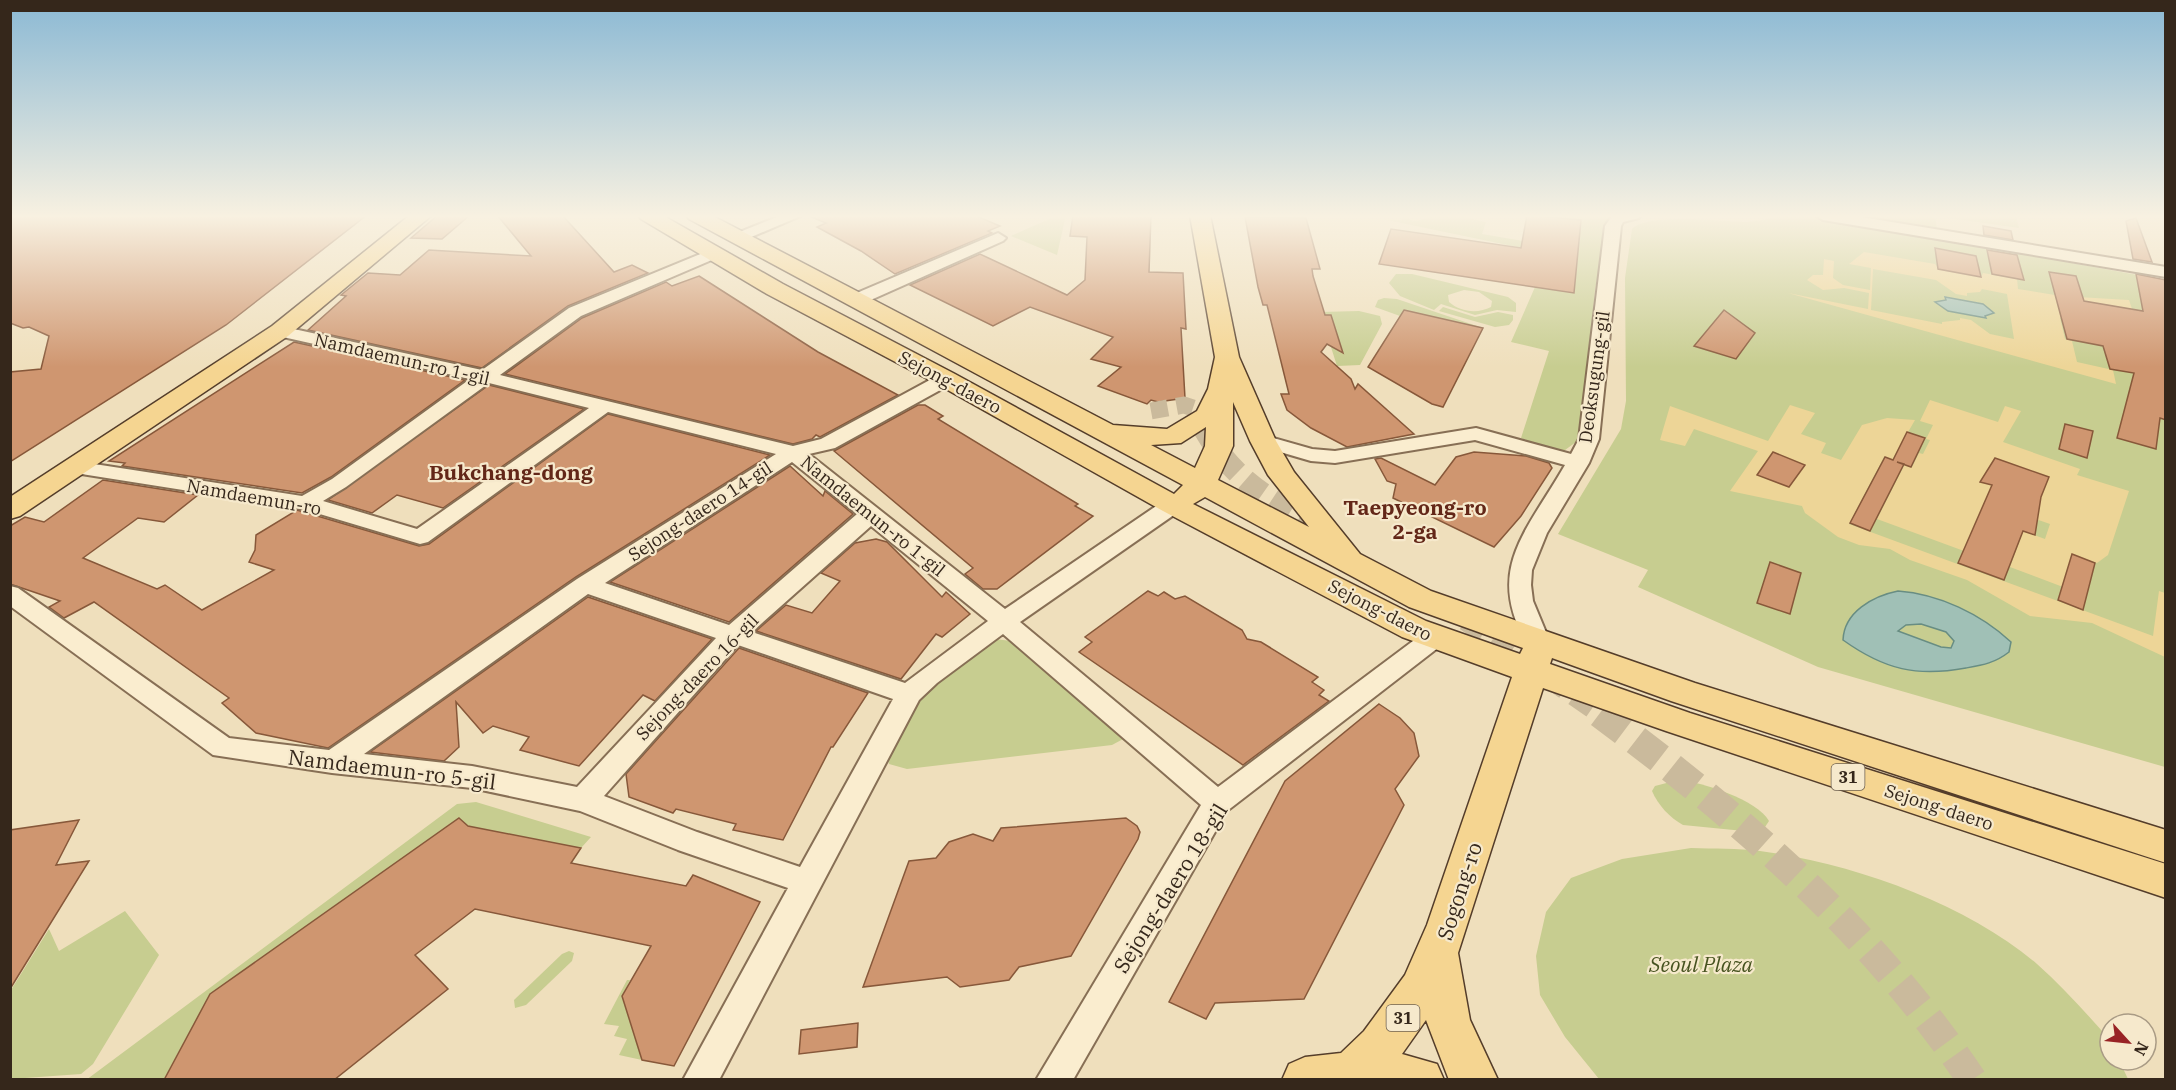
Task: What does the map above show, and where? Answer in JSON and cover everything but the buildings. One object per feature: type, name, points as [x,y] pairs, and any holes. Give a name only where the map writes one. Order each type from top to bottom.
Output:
[{"type":"main road","points":[[10,489],[266,326],[341,266]]},
{"type":"main road","points":[[10,510],[280,332],[360,266]]},
{"type":"main road","name":"Sejong-daero","points":[[736,266],[1173,505],[1434,638],[1534,657],[1683,692],[2166,847]]},
{"type":"main road","name":"Sejong-daero","points":[[792,266],[1420,599],[1534,657],[1678,722],[2166,880]]},
{"type":"main road","points":[[1210,266],[1227,357],[1263,441],[1282,475],[1353,562]]},
{"type":"main road","points":[[1173,505],[1202,485],[1219,446],[1221,389],[1227,357]]},
{"type":"main road","points":[[1077,419],[1136,437],[1172,437],[1207,416],[1221,389]]},
{"type":"main road","name":"Sogong-ro","points":[[1354,1072],[1382,1045],[1402,1021],[1420,992],[1438,954],[1534,657]]},
{"type":"main road","points":[[1438,954],[1443,1002],[1448,1023],[1456,1046],[1475,1080]]},
{"type":"main road","points":[[1305,1080],[1354,1072],[1394,1072],[1421,1080]]},
{"type":"street","points":[[305,503],[339,483],[575,312],[684,266]]},
{"type":"street","points":[[858,299],[934,266]]},
{"type":"street","name":"Deoksugung-gil","points":[[1534,657],[1522,607],[1519,582],[1523,563],[1531,545],[1579,463],[1589,439],[1609,266]]},
{"type":"street","points":[[2129,266],[2166,272]]},
{"type":"street","name":"Namdaemun-ro 1-gil","points":[[280,332],[487,377],[793,452],[1004,621],[1217,803]]},
{"type":"street","name":"Sejong-daero 14-gil","points":[[332,762],[585,585],[793,452],[828,444],[946,379]]},
{"type":"street","name":"Namdaemun-ro","points":[[75,467],[305,503],[420,537],[604,406]]},
{"type":"street","points":[[1263,441],[1311,455],[1335,457],[1476,434],[1579,463]]},
{"type":"street","points":[[700,1080],[909,694],[928,676],[1004,621],[1173,505]]},
{"type":"street","name":"Sejong-daero 16-gil","points":[[583,800],[732,635],[871,514]]},
{"type":"street","points":[[585,585],[909,694]]},
{"type":"street","name":"Namdaemun-ro 5-gil","points":[[10,594],[223,748],[472,777],[583,800],[688,841],[807,882]]},
{"type":"street","name":"Sejong-daero 18-gil","points":[[1053,1080],[1217,803],[1434,638]]},
{"type":"green space","points":[[1577,266],[1599,266],[1580,439],[1561,453],[1521,438],[1549,351],[1511,342],[1535,287],[1574,293]]},
{"type":"green space","points":[[1627,266],[2087,266],[2165,280],[2165,767],[1818,667],[1638,587],[1648,570],[1558,534],[1621,429],[1626,401]]},
{"type":"green space","points":[[1396,274],[1412,274],[1508,297],[1516,303],[1516,312],[1497,310],[1475,315],[1441,304],[1434,310],[1400,296],[1389,283]],"holes":[[[1464,290],[1479,292],[1492,301],[1491,307],[1480,311],[1469,311],[1449,302],[1448,295]]]},
{"type":"green space","points":[[1397,299],[1483,328],[1404,310],[1400,316],[1375,307],[1378,300]]},
{"type":"green space","points":[[1443,307],[1475,317],[1498,312],[1513,315],[1513,320],[1509,325],[1495,327],[1439,311]]},
{"type":"green space","points":[[1359,311],[1380,316],[1382,324],[1360,365],[1337,366],[1330,344],[1340,344],[1331,315],[1319,315],[1320,312]]},
{"type":"green space","points":[[995,639],[1011,641],[1125,738],[1112,745],[907,769],[889,764],[887,757],[928,688]]},
{"type":"green space","points":[[1678,780],[1715,788],[1742,799],[1763,813],[1769,821],[1765,827],[1754,832],[1683,825],[1665,811],[1652,791],[1655,786]]},
{"type":"green space","points":[[476,802],[591,837],[581,848],[468,826],[459,818],[210,994],[164,1079],[86,1080],[457,804]]},
{"type":"green space","name":"Seoul Plaza","points":[[1691,848],[1760,851],[1832,865],[1906,889],[1977,922],[2037,964],[2098,1027],[2098,1072],[2125,1072],[2128,1079],[1599,1079],[1565,1037],[1540,995],[1536,956],[1546,912],[1571,878],[1622,859]]},
{"type":"green space","points":[[125,911],[159,955],[93,1064],[81,1074],[11,1079],[11,990],[49,929],[59,951]]},
{"type":"green space","points":[[569,951],[574,953],[572,961],[526,1005],[515,1008],[514,1000],[562,954]]},
{"type":"green space","points":[[627,980],[630,980],[622,996],[642,1060],[619,1055],[627,1039],[614,1036],[619,1026],[604,1024]]},
{"type":"sand","points":[[1824,266],[1834,266],[1833,278],[1843,285],[1870,290],[1871,268],[1859,266],[1936,266],[1939,269],[1981,277],[1983,273],[2017,279],[2018,289],[2061,296],[2129,300],[2132,309],[2103,304],[2067,319],[2060,318],[2065,339],[2072,341],[2077,362],[2113,370],[2116,384],[1788,293],[1868,309],[1869,293],[1844,288],[1823,290],[1807,280],[1813,275],[1823,275]],"holes":[[[1873,269],[1936,280],[1956,294],[1967,296],[1967,293],[1980,292],[1982,289],[2007,294],[2014,339],[1990,334],[1971,320],[1960,318],[1960,320],[1942,322],[1942,324],[1871,310]]]},
{"type":"sand","points":[[1930,400],[1998,422],[2005,406],[2021,411],[2003,442],[2080,469],[2077,475],[2129,491],[2108,555],[2097,563],[2073,555],[2063,587],[2010,567],[2023,531],[2045,539],[2050,524],[1986,502],[1964,551],[1877,519],[1905,464],[1912,467],[1919,453],[1923,454],[1930,440],[1926,439],[1933,425],[1920,421]]},
{"type":"sand","points":[[1790,405],[1815,413],[1801,434],[1826,443],[1821,453],[1841,460],[1862,425],[1887,418],[1915,420],[1892,460],[1884,457],[1849,524],[2153,636],[2159,591],[2165,593],[2165,657],[2092,623],[2030,616],[1967,580],[1910,560],[1890,549],[1859,545],[1838,537],[1805,513],[1802,506],[1730,491],[1758,451],[1694,429],[1685,446],[1660,440],[1670,406],[1768,441]]},
{"type":"water","points":[[1945,297],[1983,304],[1994,313],[1985,316],[1986,318],[1948,311],[1935,302],[1946,300]]},
{"type":"water","points":[[1898,591],[1929,596],[1959,607],[1973,614],[2011,642],[2009,652],[1994,661],[1978,666],[1948,671],[1917,671],[1887,664],[1843,640],[1848,621],[1854,614],[1870,601]],"holes":[[[1921,624],[1946,632],[1954,641],[1951,648],[1941,647],[1898,631],[1906,625]]]},
{"type":"tunnel","points":[[1151,411],[1184,405],[1193,408],[1205,430]]},
{"type":"tunnel","points":[[1204,429],[1216,448],[1243,478],[1326,533]]},
{"type":"tunnel","points":[[1466,620],[1602,714]]},
{"type":"tunnel","points":[[1600,713],[1754,836],[1849,927],[1893,976],[1972,1080]]},
{"type":"district","name":"Bukchang-dong","points":[[511,472]]},
{"type":"district","name":"Taepyeong-ro 2-ga","points":[[1415,519]]}]
